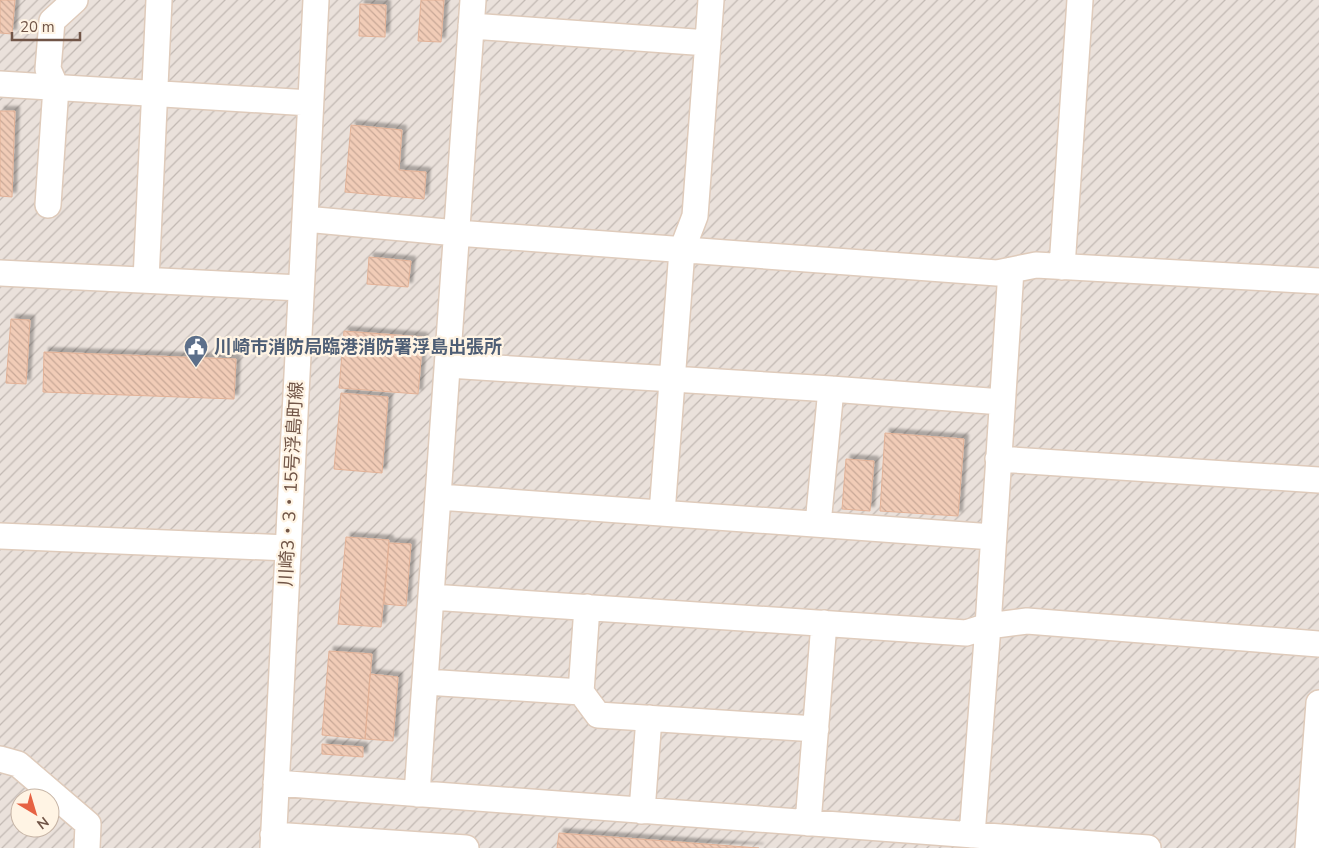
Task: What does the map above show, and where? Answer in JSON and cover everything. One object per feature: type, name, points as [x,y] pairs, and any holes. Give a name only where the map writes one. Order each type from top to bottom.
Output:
[{"type":"street","points":[[48,205],[56,87],[48,69],[52,21],[75,0]]},
{"type":"street","points":[[146,280],[159,0]]},
{"type":"street","name":"川崎3・3・15号浮島町線","points":[[273,841],[316,0]]},
{"type":"street","points":[[418,794],[473,0]]},
{"type":"street","points":[[662,513],[682,250],[695,216],[711,0]]},
{"type":"street","points":[[1062,266],[1080,0]]},
{"type":"street","points":[[471,26],[708,43]]},
{"type":"street","points":[[0,84],[310,103]]},
{"type":"street","points":[[305,219],[457,234],[996,273],[1036,265],[1319,281]]},
{"type":"street","points":[[2,270],[301,288]]},
{"type":"street","points":[[972,835],[988,626],[1011,270]]},
{"type":"street","points":[[448,365],[831,389],[1002,402]]},
{"type":"street","points":[[818,524],[831,389]]},
{"type":"street","points":[[998,459],[1319,480]]},
{"type":"street","points":[[439,497],[993,537]]},
{"type":"street","points":[[0,536],[288,548]]},
{"type":"street","points":[[431,597],[966,633],[988,626],[1027,621],[1319,644]]},
{"type":"street","points":[[587,607],[581,692],[598,715],[816,729]]},
{"type":"street","points":[[808,823],[824,623]]},
{"type":"street","points":[[426,682],[581,692]]},
{"type":"street","points":[[1308,848],[1319,704]]},
{"type":"street","points":[[642,811],[649,718]]},
{"type":"street","points":[[0,759],[18,764],[88,824],[87,848]]},
{"type":"street","points":[[276,783],[1148,848]]},
{"type":"street","points":[[273,841],[466,848]]},
{"type":"shaded area","points":[[0,0],[1319,0],[1319,848],[0,848]]},
{"type":"building","points":[[0,0],[15,0],[12,34],[0,33]]},
{"type":"building","points":[[421,0],[444,0],[441,42],[418,41]]},
{"type":"building","points":[[360,4],[386,5],[385,37],[359,36]]},
{"type":"building","points":[[0,111],[15,111],[12,197],[0,196]]},
{"type":"building","points":[[351,125],[402,130],[399,170],[426,172],[424,199],[345,192]]},
{"type":"building","points":[[369,257],[411,261],[408,287],[367,284]]},
{"type":"building","points":[[11,319],[30,320],[26,384],[6,383]]},
{"type":"building","points":[[344,331],[423,337],[418,394],[339,388]]},
{"type":"building","points":[[44,352],[236,359],[234,399],[43,392]]},
{"type":"building","points":[[341,393],[388,397],[382,473],[334,469]]},
{"type":"building","points":[[885,433],[964,439],[958,516],[880,511]]},
{"type":"building","points":[[846,459],[874,461],[870,511],[842,509]]},
{"type":"building","points":[[346,537],[389,540],[381,627],[338,624]]},
{"type":"building","points":[[389,543],[411,544],[406,606],[384,604]]},
{"type":"building","points":[[329,651],[372,654],[365,739],[322,735]]},
{"type":"building","points":[[370,674],[398,677],[393,741],[365,739]]},
{"type":"building","points":[[322,744],[363,747],[363,757],[322,754]]},
{"type":"building","points":[[559,833],[759,848],[557,848]]},
{"type":"place","name":"川崎市消防局臨港消防署浮島出張所","points":[[196,368]]}]
